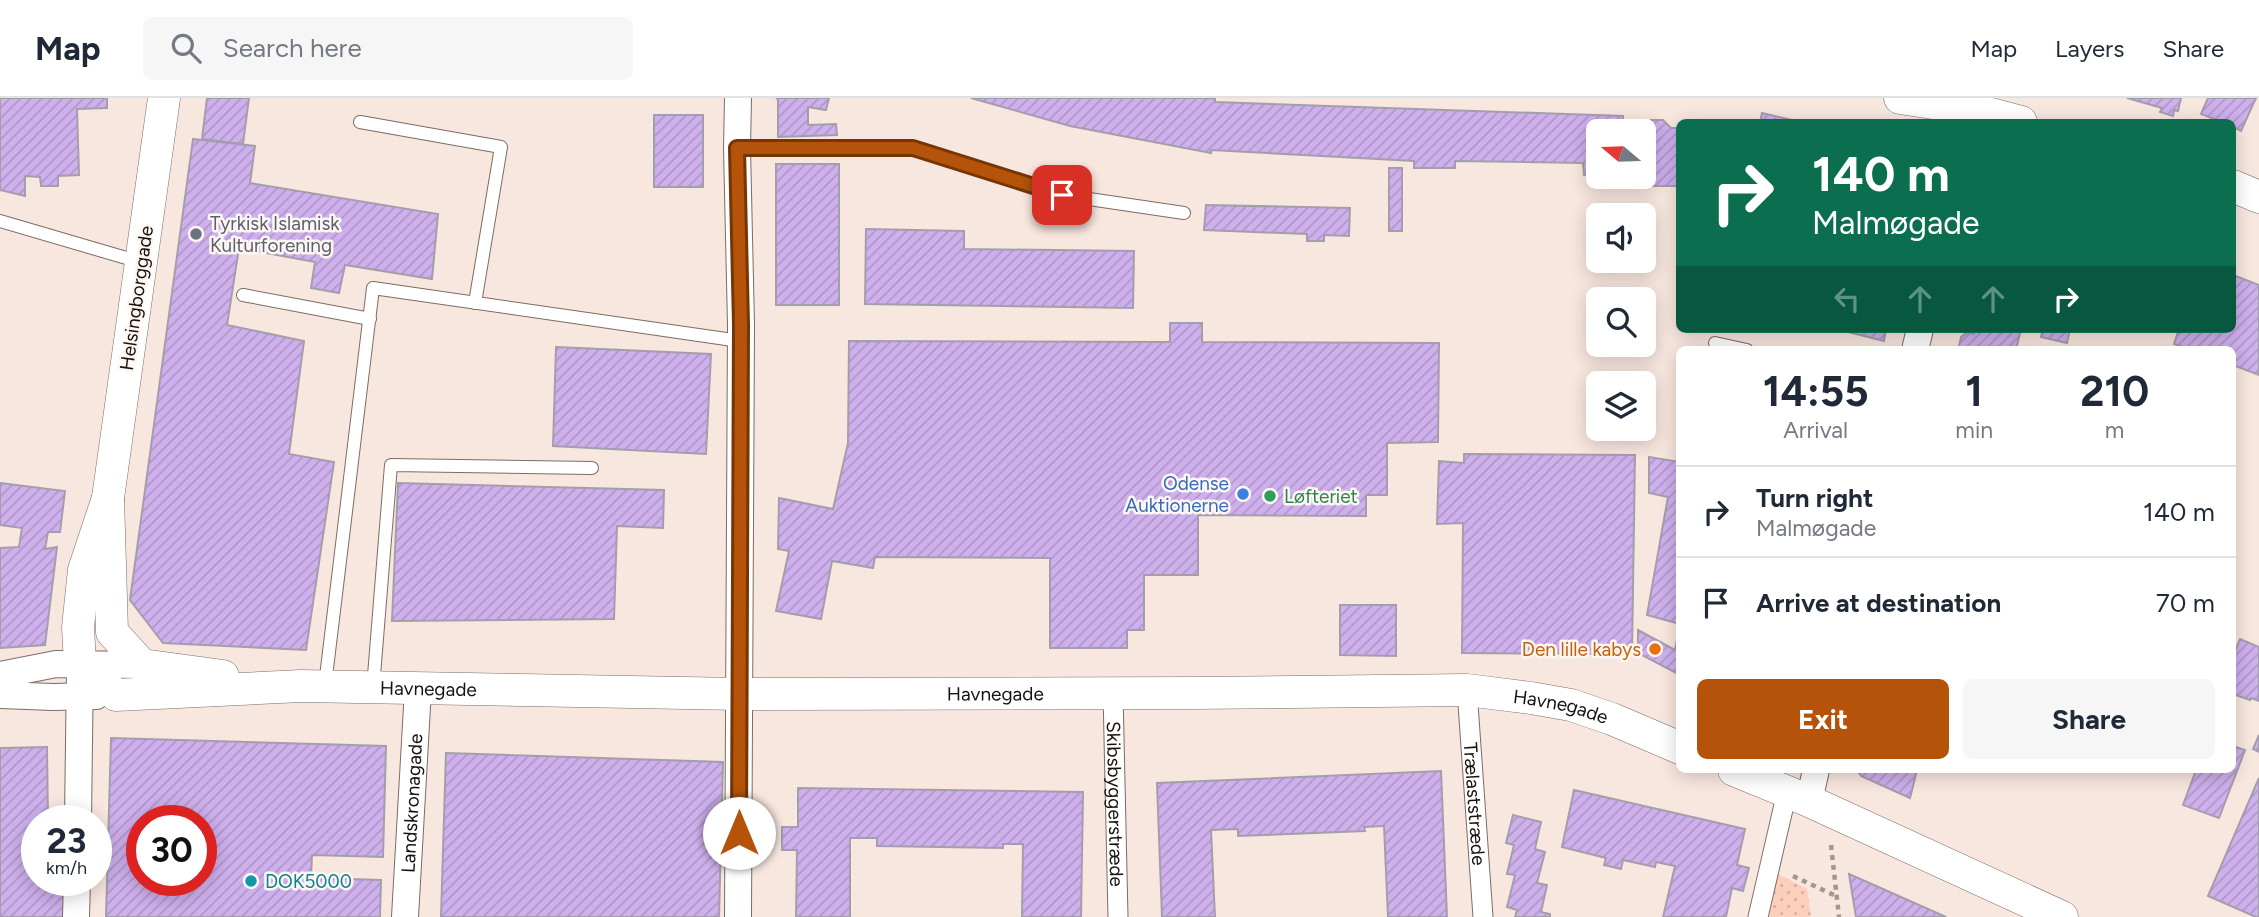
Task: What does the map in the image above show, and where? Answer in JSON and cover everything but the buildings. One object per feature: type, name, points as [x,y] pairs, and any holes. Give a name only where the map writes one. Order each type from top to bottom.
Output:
[{"type":"street","name":"Helsingborggade","points":[[80,805],[101,670],[112,632],[108,498],[164,98]]},
{"type":"street","points":[[738,98],[738,917]]},
{"type":"street","points":[[1900,98],[2008,119]]},
{"type":"street","points":[[2236,187],[2259,197]]},
{"type":"street","name":"Helsingborggade","points":[[101,670],[78,627],[84,570],[108,498]]},
{"type":"street","name":"Havnegade","points":[[0,675],[55,664],[313,687]]},
{"type":"street","name":"Havnegade","points":[[101,670],[116,695],[313,687],[740,694],[1468,690],[1571,705],[1676,746]]},
{"type":"street","name":"Havnegade","points":[[0,695],[53,697],[101,670]]},
{"type":"street","name":"Landskronagade","points":[[405,917],[418,689]]},
{"type":"street","name":"Trælaststræde","points":[[1468,690],[1483,917]]},
{"type":"street","name":"Skibsbyggerstræde","points":[[1113,692],[1118,917]]},
{"type":"street","points":[[1741,773],[2062,917]]},
{"type":"street","points":[[1758,917],[1770,865],[1808,801],[1815,773]]},
{"type":"street","points":[[76,896],[76,917]]},
{"type":"lane","points":[[360,122],[501,147],[475,303]]},
{"type":"lane","points":[[737,148],[913,148],[1062,195],[1184,213]]},
{"type":"lane","points":[[0,221],[141,262]]},
{"type":"lane","points":[[313,687],[373,289],[740,341]]},
{"type":"lane","points":[[243,295],[370,318]]},
{"type":"lane","points":[[1715,343],[1729,346]]},
{"type":"lane","points":[[373,688],[391,465],[592,468]]},
{"type":"path","points":[[1808,801],[1836,896],[1839,917]]},
{"type":"path","points":[[1770,865],[1836,896]]},
{"type":"shaded area","points":[[1778,874],[1807,889],[1811,917],[1769,917]]},
{"type":"place","name":"Tyrkisk Islamisk Kulturforening","points":[[196,234]]},
{"type":"place","name":"Odense Auktionerne","points":[[1243,494]]},
{"type":"place","name":"Løfteriet","points":[[1270,496]]},
{"type":"place","name":"Den lille kabys","points":[[1655,649]]},
{"type":"place","name":"DOK5000","points":[[251,881]]},
{"type":"route","points":[[739,833],[741,325],[737,148],[913,148],[1062,195]]}]
